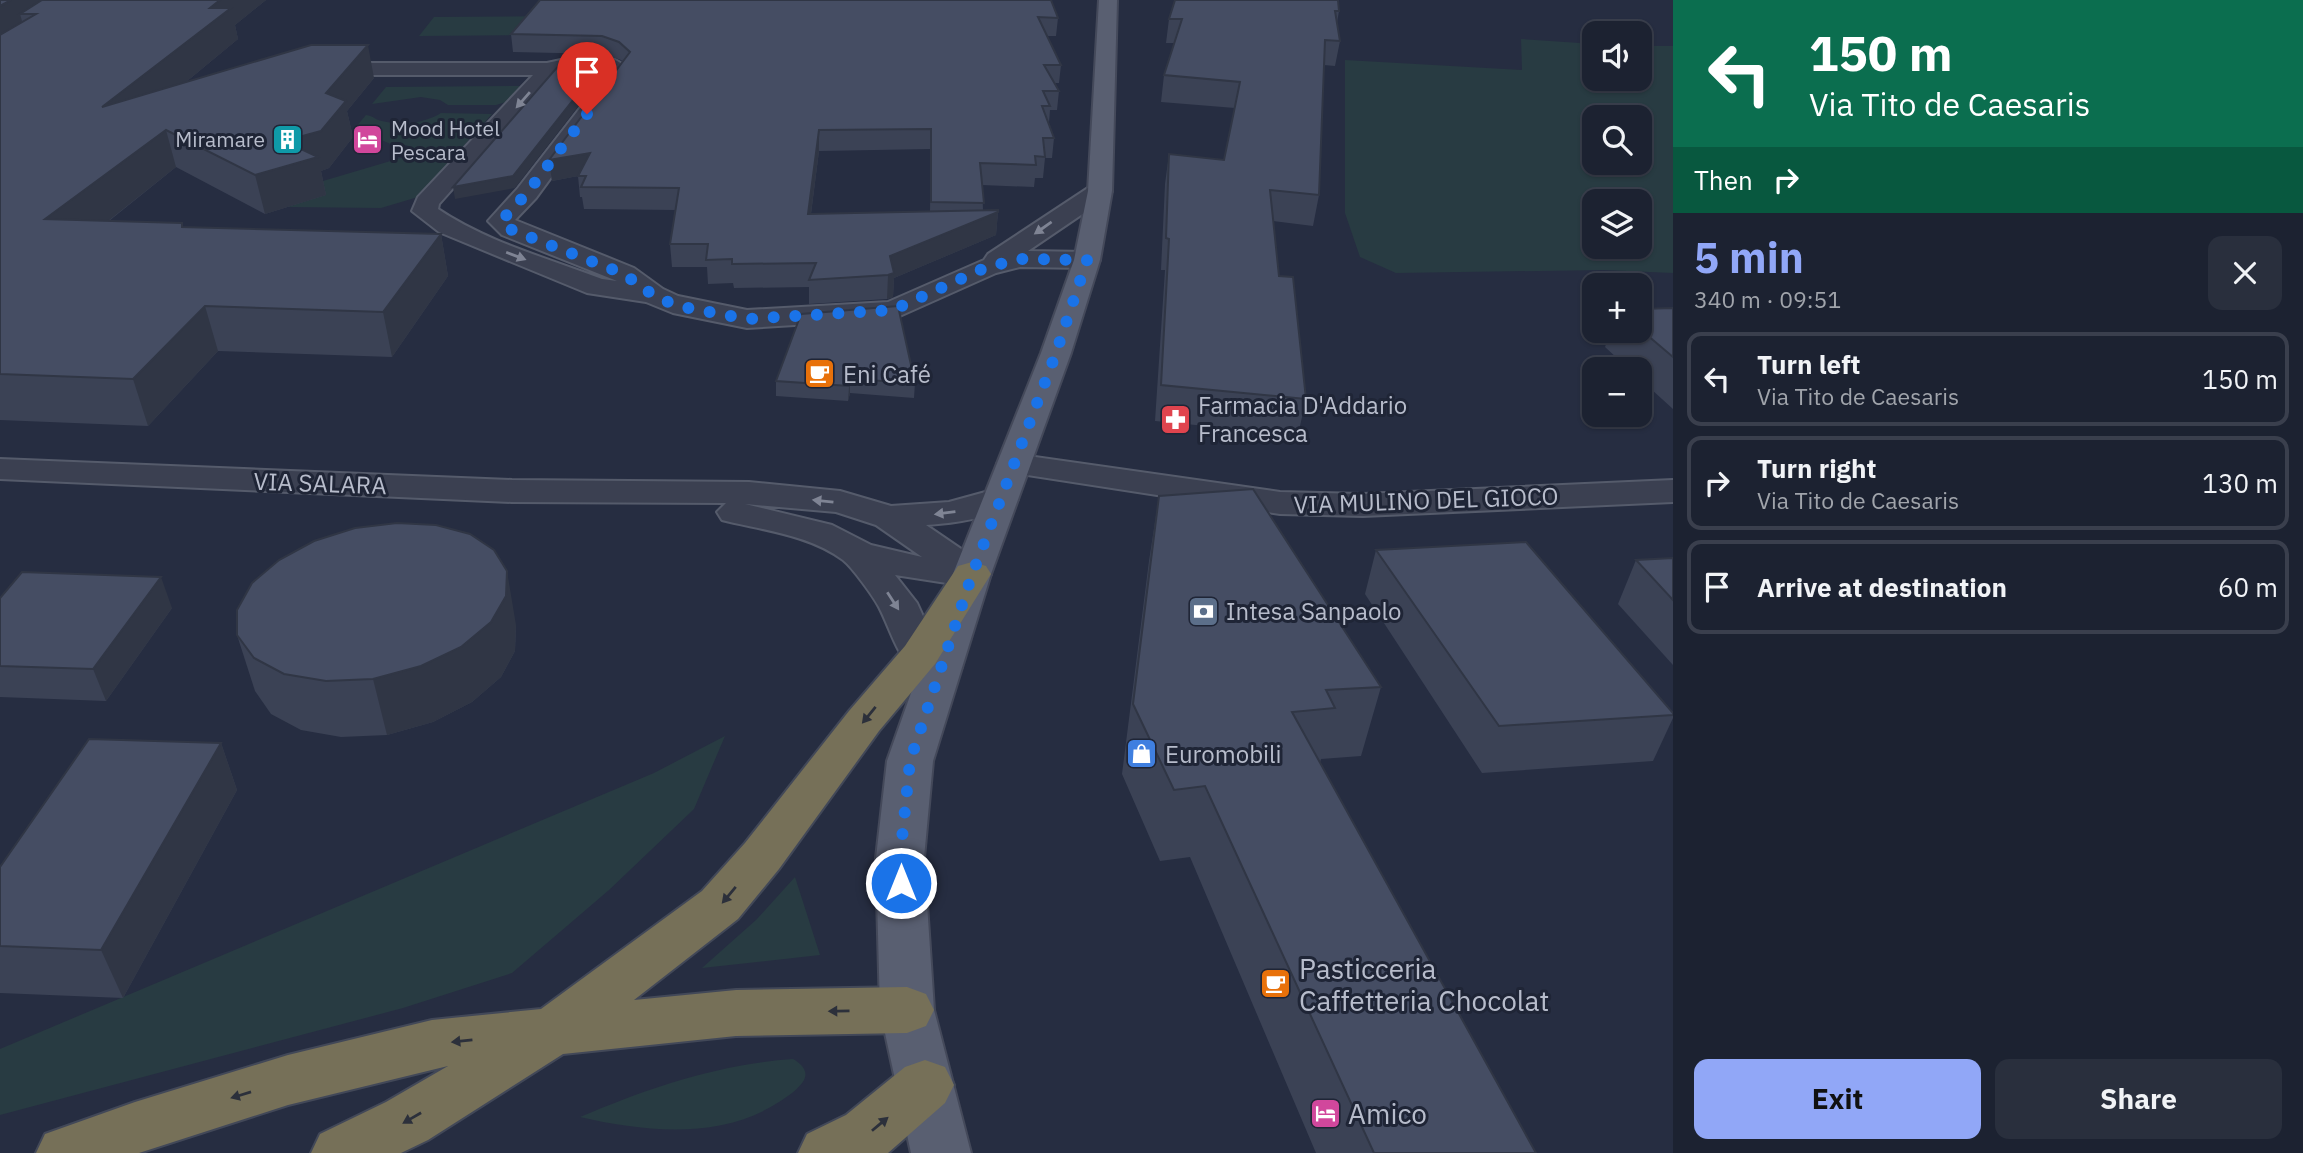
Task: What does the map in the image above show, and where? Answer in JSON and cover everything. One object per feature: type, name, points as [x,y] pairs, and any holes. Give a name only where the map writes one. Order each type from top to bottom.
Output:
[{"type":"highway","points":[[341,1153],[407,1121],[554,1031],[720,905],[762,856],[864,722],[930,661]]},
{"type":"highway","points":[[66,1153],[135,1128],[288,1080],[432,1044],[736,1013],[907,1010]]},
{"type":"highway","points":[[828,1153],[867,1134],[925,1085]]},
{"type":"main road","points":[[941,1153],[907,1010],[900,858],[910,761],[930,661],[972,575],[1087,260],[1100,191],[1108,0]]},
{"type":"street","points":[[300,70],[550,69],[564,64],[594,61],[615,66],[619,71],[513,218],[485,233],[480,237],[481,242]]},
{"type":"street","points":[[550,69],[427,202],[425,211],[447,227],[597,287],[653,295],[683,307],[747,319],[893,310],[987,267],[1100,191]]},
{"type":"street","points":[[431,216],[468,221],[497,216],[513,218],[624,274],[653,295]]},
{"type":"street","points":[[987,267],[1020,259],[1087,260]]},
{"type":"street","name":"VIA MULINO DEL GIOCO","points":[[1014,464],[1280,503],[1376,504],[1673,491]]},
{"type":"street","name":"VIA SALARA","points":[[0,469],[500,490],[749,493],[827,501],[889,517],[951,513],[1000,499]]},
{"type":"street","name":"VIA SALARA","points":[[640,493],[780,522],[819,533],[858,553],[905,566],[972,575]]},
{"type":"street","name":"VIA SALARA","points":[[889,517],[972,575]]},
{"type":"street","name":"VIA SALARA","points":[[858,553],[897,603],[930,661]]},
{"type":"shaded area","points":[[567,16],[557,35],[419,36],[434,17]]},
{"type":"shaded area","points":[[1521,39],[1582,43],[1582,91],[1652,91],[1652,46],[1673,46],[1673,273],[1603,270],[1396,273],[1360,257],[1345,213],[1345,60],[1522,70]]},
{"type":"shaded area","points":[[520,86],[506,102],[496,105],[448,105],[440,100],[421,97],[372,104],[386,87]]},
{"type":"shaded area","points":[[441,113],[492,114],[418,197],[381,208],[287,207],[325,195],[306,186],[421,152],[406,145],[397,147],[355,128],[366,115],[389,123],[405,123],[428,119]]},
{"type":"shaded area","points":[[725,736],[694,809],[609,890],[512,973],[403,1008],[0,1115],[0,1049],[654,773]]},
{"type":"shaded area","points":[[795,877],[820,955],[702,968],[756,920]]},
{"type":"shaded area","points":[[793,1059],[805,1070],[800,1086],[779,1102],[733,1122],[708,1127],[656,1129],[580,1117],[631,1096],[684,1079],[738,1066]]},
{"type":"building","points":[[0,0],[11,0],[0,6]]},
{"type":"building","points":[[42,0],[220,0],[210,8],[231,8],[102,107],[311,45],[368,45],[326,93],[346,101],[321,131],[284,141],[318,157],[255,175],[166,130],[45,219],[182,223],[182,227],[441,234],[383,312],[205,306],[133,379],[0,374],[0,35],[36,14],[20,14]]},
{"type":"building","points":[[540,0],[1051,0],[1058,18],[1038,17],[1061,65],[1044,65],[1059,91],[1043,91],[1050,106],[1042,106],[1054,138],[1043,138],[1045,157],[1035,156],[1036,165],[980,163],[984,203],[931,202],[931,129],[819,130],[808,214],[998,212],[890,256],[894,273],[888,275],[809,280],[816,263],[732,264],[732,259],[706,260],[708,244],[670,244],[679,188],[581,187],[586,176],[578,176],[590,153],[549,160],[630,52],[619,42],[602,36],[511,34]]},
{"type":"building","points":[[1175,0],[1338,0],[1339,11],[1335,11],[1340,41],[1325,40],[1319,195],[1270,190],[1279,276],[1293,277],[1306,399],[1161,385],[1169,239],[1166,238],[1169,154],[1224,160],[1240,82],[1164,75],[1182,19],[1169,19]]},
{"type":"building","points":[[583,58],[603,62],[513,176],[453,187],[560,64]]},
{"type":"building","points":[[898,306],[915,383],[850,379],[849,386],[776,381],[801,314]]},
{"type":"building","points":[[1673,308],[1673,357],[1652,339],[1652,309]]},
{"type":"building","points":[[1253,489],[1381,687],[1326,690],[1335,708],[1292,712],[1536,1153],[1374,1153],[1205,786],[1174,790],[1133,704],[1159,496]]},
{"type":"building","points":[[397,523],[436,525],[470,534],[494,550],[507,571],[506,596],[491,622],[461,647],[421,666],[373,679],[326,681],[284,674],[254,658],[237,635],[237,610],[252,583],[279,560],[314,541],[355,528]]},
{"type":"building","points":[[1526,542],[1673,715],[1499,726],[1376,550]]},
{"type":"building","points":[[1673,558],[1673,600],[1636,560]]},
{"type":"building","points":[[22,572],[161,577],[93,669],[0,666],[0,598]]},
{"type":"building","points":[[89,739],[221,743],[101,950],[0,946],[0,867]]},
{"type":"place","name":"Miramare","points":[[288,139]]},
{"type":"place","name":"Mood Hotel Pescara","points":[[368,140]]},
{"type":"place","name":"Eni Café","points":[[820,374]]},
{"type":"place","name":"Farmacia D'Addario Francesca","points":[[1175,419]]},
{"type":"place","name":"Intesa Sanpaolo","points":[[1203,611]]},
{"type":"place","name":"Euromobili","points":[[1142,754]]},
{"type":"place","name":"Pasticceria Caffetteria Chocolat","points":[[1276,984]]},
{"type":"place","name":"Amico","points":[[1325,1113]]},
{"type":"route","points":[[587,114],[527,193],[501,221],[505,227],[624,274],[653,295],[683,307],[747,319],[893,310],[987,267],[1020,259],[1087,260],[1056,353],[972,575],[910,761],[900,858],[901,883]]}]
